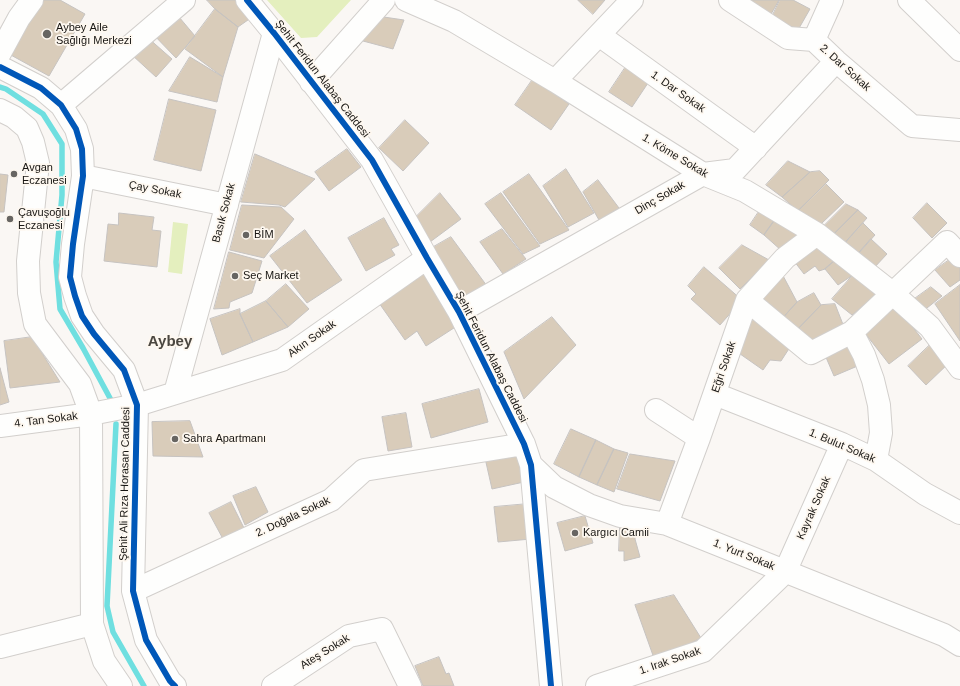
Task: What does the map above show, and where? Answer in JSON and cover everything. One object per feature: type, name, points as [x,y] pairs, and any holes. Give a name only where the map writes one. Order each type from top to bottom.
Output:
[{"type":"street","points":[[0,53],[19,18],[32,0]]},
{"type":"street","points":[[61,105],[184,0]]},
{"type":"street","name":"Şehit Feridun Alabaş Caddesi","points":[[247,0],[372,160],[459,312],[524,444],[531,464],[551,686]]},
{"type":"street","points":[[311,82],[384,0]]},
{"type":"street","name":"1. Köme Sokak","points":[[406,0],[454,21],[555,81],[703,174],[745,191],[817,234],[892,293],[930,327],[960,368]]},
{"type":"street","points":[[555,81],[632,0]]},
{"type":"street","name":"2. Dar Sokak","points":[[730,0],[788,38],[814,40],[836,61],[912,126],[960,130]]},
{"type":"street","points":[[814,40],[832,0]]},
{"type":"street","points":[[909,0],[960,50]]},
{"type":"street","name":"Basık Sokak","points":[[175,393],[274,33]]},
{"type":"street","name":"1. Dar Sokak","points":[[599,36],[756,148]]},
{"type":"street","name":"Dinç Sokak","points":[[459,312],[703,174],[735,170],[836,61]]},
{"type":"street","name":"Şehit Ali Rıza Horasan Caddesi","points":[[0,67],[41,88],[61,105],[76,129],[82,149],[83,176],[72,244],[70,277],[82,316],[94,334],[124,370],[137,405],[133,591],[146,640],[170,681],[175,686]]},
{"type":"street","points":[[0,110],[14,117],[27,128],[33,142],[38,164],[28,261],[28,293],[35,324],[80,384],[91,414],[92,624],[104,661],[121,686]]},
{"type":"street","name":"Çay Sokak","points":[[83,176],[227,205]]},
{"type":"street","name":"Eğri Sokak","points":[[667,524],[715,394],[747,300],[785,258],[817,234]]},
{"type":"street","points":[[747,300],[811,353],[852,332],[947,242],[960,256]]},
{"type":"street","name":"Akın Sokak","points":[[137,405],[282,360],[427,258]]},
{"type":"street","points":[[852,332],[864,355],[873,380],[879,405],[881,433],[876,460]]},
{"type":"street","name":"1. Bulut Sokak","points":[[715,394],[842,444],[876,460],[925,494],[960,513]]},
{"type":"street","name":"4. Tan Sokak","points":[[0,426],[91,414],[137,405]]},
{"type":"street","points":[[656,410],[699,438]]},
{"type":"street","name":"2. Doğala Sokak","points":[[133,591],[331,500],[364,470],[524,444]]},
{"type":"street","name":"Kayrak Sokak","points":[[785,572],[842,444]]},
{"type":"street","name":"1. Yurt Sokak","points":[[531,464],[554,487],[589,505],[620,516],[667,524],[785,572],[955,634]]},
{"type":"street","name":"1. Irak Sokak","points":[[603,685],[703,651],[785,572]]},
{"type":"street","points":[[0,647],[92,624]]},
{"type":"street","name":"Ateş Sokak","points":[[272,686],[349,636],[382,629],[410,686]]},
{"type":"green space","points":[[267,0],[351,0],[317,37],[301,38]]},
{"type":"green space","points":[[173,222],[188,224],[182,274],[168,272]]},
{"type":"building","name":"Aybey Aile Sağlığı Merkezi","points":[[40,0],[60,0],[85,14],[49,76],[9,54]]},
{"type":"building","points":[[207,0],[241,0],[255,15],[238,27],[215,9]]},
{"type":"building","points":[[578,0],[605,0],[593,14]]},
{"type":"building","points":[[746,0],[779,0],[770,16]]},
{"type":"building","points":[[780,0],[793,0],[810,9],[798,30],[772,17]]},
{"type":"building","points":[[215,9],[238,27],[223,77],[185,49]]},
{"type":"building","points":[[174,11],[195,36],[176,58],[150,31]]},
{"type":"building","points":[[377,16],[404,20],[393,49],[363,41]]},
{"type":"building","points":[[147,37],[172,59],[156,77],[132,55]]},
{"type":"building","points":[[190,57],[223,77],[217,102],[169,91]]},
{"type":"building","points":[[627,65],[650,80],[632,107],[609,92]]},
{"type":"building","points":[[533,79],[569,104],[551,130],[515,105]]},
{"type":"building","points":[[169,99],[216,110],[201,171],[154,160]]},
{"type":"building","points":[[405,120],[429,143],[403,171],[379,148]]},
{"type":"building","points":[[347,149],[361,167],[329,191],[315,172]]},
{"type":"building","points":[[255,154],[315,179],[285,207],[279,205],[241,202]]},
{"type":"building","points":[[788,161],[810,172],[782,197],[766,185]]},
{"type":"building","points":[[566,169],[594,213],[568,227],[543,186]]},
{"type":"building","points":[[820,171],[829,180],[798,211],[782,197],[810,172]]},
{"type":"building","points":[[0,174],[8,175],[4,212],[0,212]]},
{"type":"building","points":[[529,174],[569,230],[540,244],[503,192]]},
{"type":"building","points":[[598,180],[619,208],[599,220],[583,192]]},
{"type":"building","points":[[826,184],[844,202],[821,224],[798,211]]},
{"type":"building","points":[[440,193],[461,219],[430,242],[416,217]]},
{"type":"building","points":[[501,193],[540,246],[523,254],[485,204]]},
{"type":"building","points":[[927,203],[947,223],[932,238],[913,218]]},
{"type":"building","points":[[764,204],[779,214],[764,235],[750,225]]},
{"type":"building","points":[[846,204],[858,210],[833,235],[824,226]]},
{"type":"building","points":[[242,205],[281,207],[294,219],[264,258],[230,250]]},
{"type":"building","points":[[858,210],[867,218],[845,243],[833,235]]},
{"type":"building","points":[[119,213],[154,217],[152,230],[161,231],[157,267],[104,261],[108,224],[118,225]]},
{"type":"building","points":[[779,214],[801,230],[782,251],[764,235]]},
{"type":"building","points":[[384,218],[399,245],[391,249],[395,255],[366,271],[348,238]]},
{"type":"building","points":[[863,223],[875,235],[858,254],[845,243]]},
{"type":"building","points":[[502,229],[526,259],[503,274],[480,242]]},
{"type":"building","points":[[305,230],[342,280],[307,303],[270,256]]},
{"type":"building","points":[[451,237],[487,286],[460,300],[430,249]]},
{"type":"building","points":[[871,239],[887,254],[873,269],[858,254]]},
{"type":"building","points":[[820,241],[840,256],[825,269],[819,271],[815,266],[804,274],[794,261]]},
{"type":"building","points":[[742,245],[769,260],[740,289],[719,268]]},
{"type":"building","points":[[229,252],[262,261],[252,293],[230,302],[229,308],[214,309]]},
{"type":"building","points":[[840,256],[853,275],[838,285],[825,269]]},
{"type":"building","points":[[955,256],[960,263],[960,280],[950,287],[935,270]]},
{"type":"building","points":[[704,267],[742,300],[720,325],[691,299],[696,294],[688,286]]},
{"type":"building","points":[[426,270],[457,326],[426,346],[417,331],[405,340],[379,303]]},
{"type":"building","points":[[780,270],[797,302],[779,322],[754,299]]},
{"type":"building","points":[[853,275],[876,295],[852,315],[832,299]]},
{"type":"building","points":[[286,284],[309,309],[288,327],[266,301]]},
{"type":"building","points":[[960,285],[960,341],[935,304]]},
{"type":"building","points":[[931,287],[942,296],[922,312],[913,300]]},
{"type":"building","points":[[814,293],[821,305],[792,335],[779,322],[797,302]]},
{"type":"building","points":[[266,301],[288,327],[253,342],[240,314]]},
{"type":"building","points":[[894,303],[922,339],[889,364],[861,328]]},
{"type":"building","points":[[835,304],[844,327],[806,342],[792,335],[821,305]]},
{"type":"building","points":[[240,309],[240,314],[253,342],[222,355],[210,319]]},
{"type":"building","points":[[756,315],[794,341],[781,361],[770,360],[763,370],[733,349]]},
{"type":"building","points":[[552,317],[576,345],[524,399],[504,352]]},
{"type":"building","points":[[32,337],[60,382],[10,388],[4,341]]},
{"type":"building","points":[[848,337],[860,365],[834,376],[822,348]]},
{"type":"building","points":[[933,342],[951,361],[926,385],[908,366]]},
{"type":"building","points":[[0,368],[9,402],[0,405]]},
{"type":"building","points":[[479,389],[488,422],[431,438],[422,404]]},
{"type":"building","points":[[406,413],[412,447],[388,451],[382,417]]},
{"type":"building","name":"Sahra Apartmanı","points":[[190,421],[203,457],[153,456],[152,422]]},
{"type":"building","points":[[571,429],[596,440],[579,477],[554,464]]},
{"type":"building","points":[[596,440],[614,449],[597,485],[579,477]]},
{"type":"building","points":[[614,449],[628,453],[614,492],[597,485]]},
{"type":"building","points":[[517,450],[524,482],[492,489],[485,458]]},
{"type":"building","points":[[630,454],[675,461],[660,501],[617,489]]},
{"type":"building","points":[[256,487],[268,512],[245,525],[233,496]]},
{"type":"building","points":[[231,502],[244,528],[223,539],[209,513]]},
{"type":"building","points":[[528,504],[531,539],[498,542],[494,507]]},
{"type":"building","name":"Kargıcı Camii","points":[[585,516],[593,543],[565,551],[557,523]]},
{"type":"building","points":[[620,526],[636,527],[635,539],[640,557],[624,561],[624,551],[619,551]]},
{"type":"building","points":[[674,595],[701,638],[655,661],[635,605]]},
{"type":"building","points":[[439,657],[446,674],[449,673],[454,686],[423,686],[415,666]]},
{"type":"waterway","points":[[0,87],[6,89],[43,114],[62,144],[62,195],[56,262],[60,309],[111,400]]},
{"type":"waterway","points":[[116,424],[107,606],[113,632],[144,686]]},
{"type":"cycle path","points":[[247,0],[372,160],[459,312],[524,444],[531,465],[551,686]]},
{"type":"cycle path","points":[[0,67],[41,88],[61,105],[76,129],[82,149],[83,176],[73,244],[70,277],[82,316],[94,334],[124,370],[137,405],[133,591],[146,640],[170,681],[175,686]]},
{"type":"place","name":"Aybey Aile Sağlığı Merkezi","points":[[47,34]]},
{"type":"place","name":"Avgan Eczanesi","points":[[14,174]]},
{"type":"place","name":"Çavuşoğlu Eczanesi","points":[[10,219]]},
{"type":"place","name":"BİM","points":[[246,235]]},
{"type":"place","name":"Seç Market","points":[[235,276]]},
{"type":"place","name":"Sahra Apartmanı","points":[[175,439]]},
{"type":"place","name":"Kargıcı Camii","points":[[575,533]]},
{"type":"district","name":"Aybey","points":[[170,342]]}]
